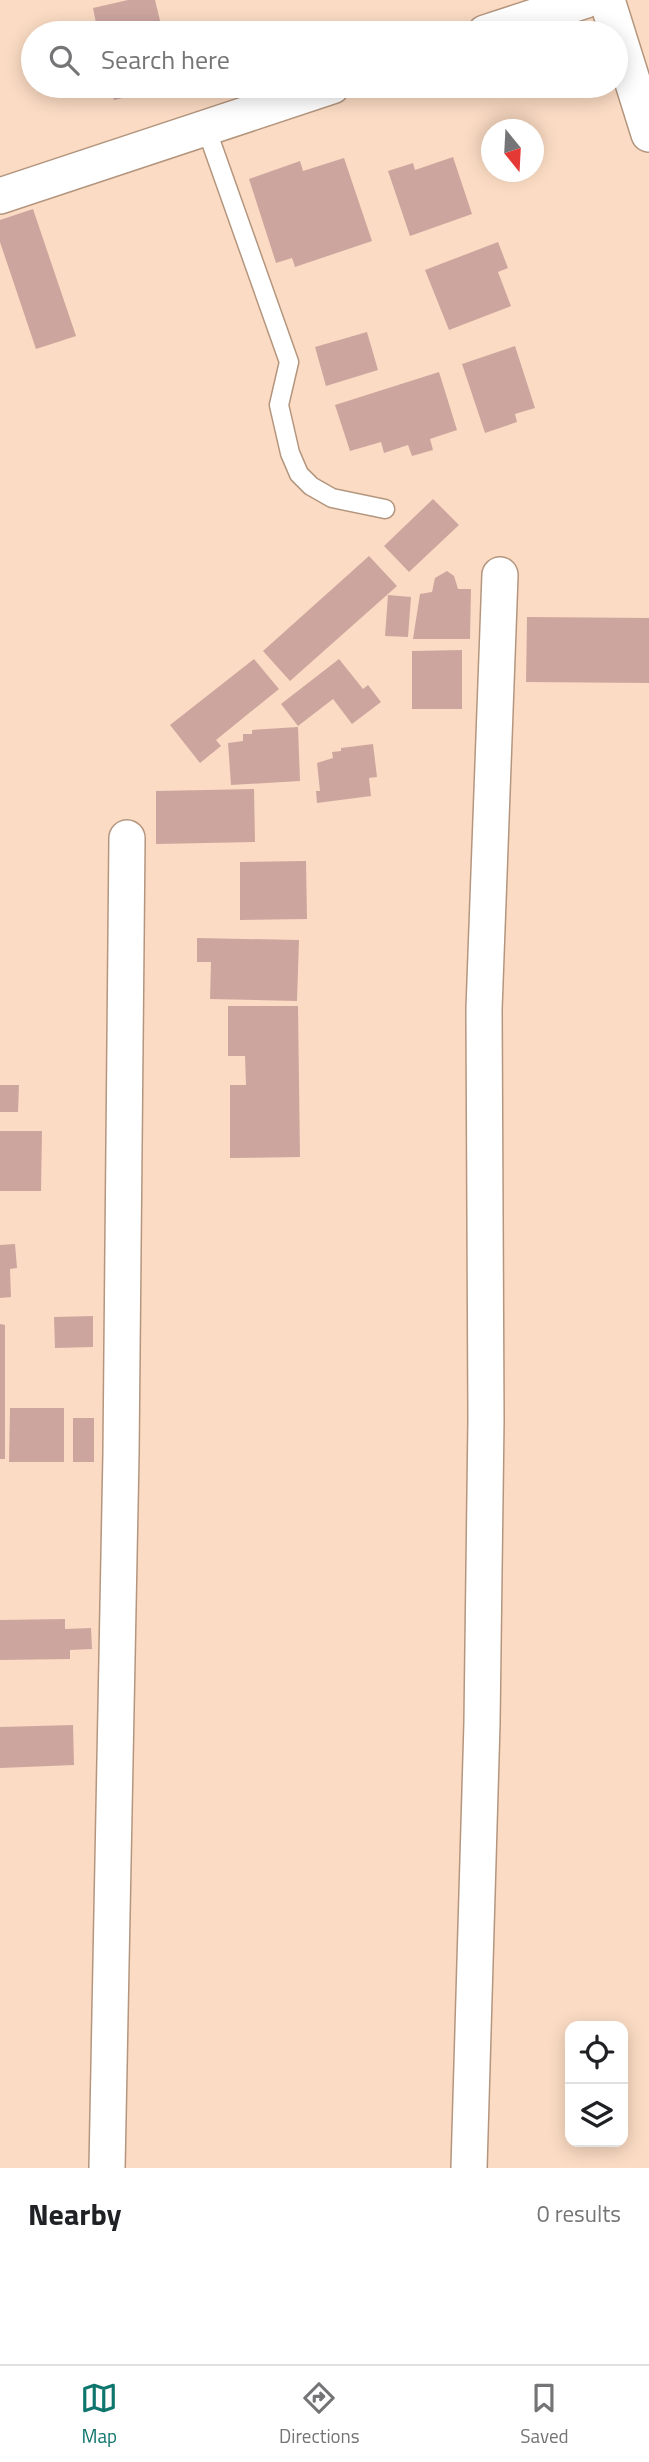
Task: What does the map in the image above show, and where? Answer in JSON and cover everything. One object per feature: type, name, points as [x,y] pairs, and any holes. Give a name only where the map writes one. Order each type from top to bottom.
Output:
[{"type":"street","points":[[522,21],[586,0]]},
{"type":"street","points":[[607,0],[614,21]]},
{"type":"street","points":[[628,67],[649,134]]},
{"type":"street","points":[[0,196],[205,125],[293,98]]},
{"type":"street","points":[[469,2168],[483,1667],[486,1419],[484,1009],[500,575]]},
{"type":"street","points":[[107,2168],[120,1495],[127,838]]},
{"type":"lane","points":[[205,125],[289,362],[279,405],[290,453],[299,474],[332,498],[385,509]]},
{"type":"building","points":[[128,0],[155,0],[160,21],[96,21],[93,8]]},
{"type":"building","points":[[453,157],[472,214],[410,236],[388,171],[413,163],[415,170]]},
{"type":"building","points":[[344,158],[372,241],[295,267],[292,258],[276,263],[249,179],[300,161],[303,171]]},
{"type":"building","points":[[33,209],[76,336],[36,349],[0,242],[0,220]]},
{"type":"building","points":[[498,242],[508,268],[498,272],[511,306],[449,330],[425,270]]},
{"type":"building","points":[[367,332],[378,370],[326,386],[315,347]]},
{"type":"building","points":[[515,346],[535,408],[515,414],[517,422],[485,433],[462,364]]},
{"type":"building","points":[[439,372],[457,430],[430,439],[433,450],[412,456],[408,445],[384,453],[381,442],[350,451],[335,405]]},
{"type":"building","points":[[433,499],[459,525],[409,572],[384,546]]},
{"type":"building","points":[[369,556],[397,586],[290,681],[263,651]]},
{"type":"building","points":[[447,571],[454,576],[458,589],[471,589],[470,639],[413,639],[420,594],[432,592],[435,578]]},
{"type":"building","points":[[388,595],[411,597],[408,637],[385,636]]},
{"type":"building","points":[[527,617],[649,618],[649,683],[526,682]]},
{"type":"building","points":[[462,650],[462,709],[412,709],[412,651]]},
{"type":"building","points":[[254,659],[279,689],[216,740],[221,746],[200,763],[170,725]]},
{"type":"building","points":[[339,659],[363,689],[368,685],[381,702],[352,724],[333,699],[298,726],[281,704]]},
{"type":"building","points":[[298,727],[300,781],[231,785],[228,743],[243,741],[243,734],[252,734],[252,730]]},
{"type":"building","points":[[373,744],[377,777],[369,778],[371,796],[317,803],[316,791],[320,791],[317,763],[333,758],[332,752],[341,751],[341,748]]},
{"type":"building","points":[[254,789],[255,842],[156,844],[156,791]]},
{"type":"building","points":[[306,861],[307,919],[240,920],[240,862]]},
{"type":"building","points":[[197,938],[299,940],[297,1001],[210,999],[211,962],[197,962]]},
{"type":"building","points":[[228,1006],[298,1006],[300,1157],[230,1158],[230,1085],[246,1085],[245,1056],[228,1056]]},
{"type":"building","points":[[0,1085],[19,1085],[18,1112],[0,1112]]},
{"type":"building","points":[[0,1131],[42,1131],[41,1191],[0,1191]]},
{"type":"building","points":[[15,1244],[17,1268],[10,1269],[11,1297],[0,1298],[0,1245]]},
{"type":"building","points":[[93,1316],[93,1347],[55,1348],[54,1317]]},
{"type":"building","points":[[0,1324],[5,1325],[5,1459],[0,1459]]},
{"type":"building","points":[[10,1408],[64,1408],[64,1462],[9,1462]]},
{"type":"building","points":[[73,1418],[94,1418],[94,1462],[73,1462]]},
{"type":"building","points":[[65,1619],[65,1629],[91,1628],[92,1649],[70,1650],[70,1659],[0,1660],[0,1620]]},
{"type":"building","points":[[73,1725],[74,1765],[0,1768],[0,1727]]}]
